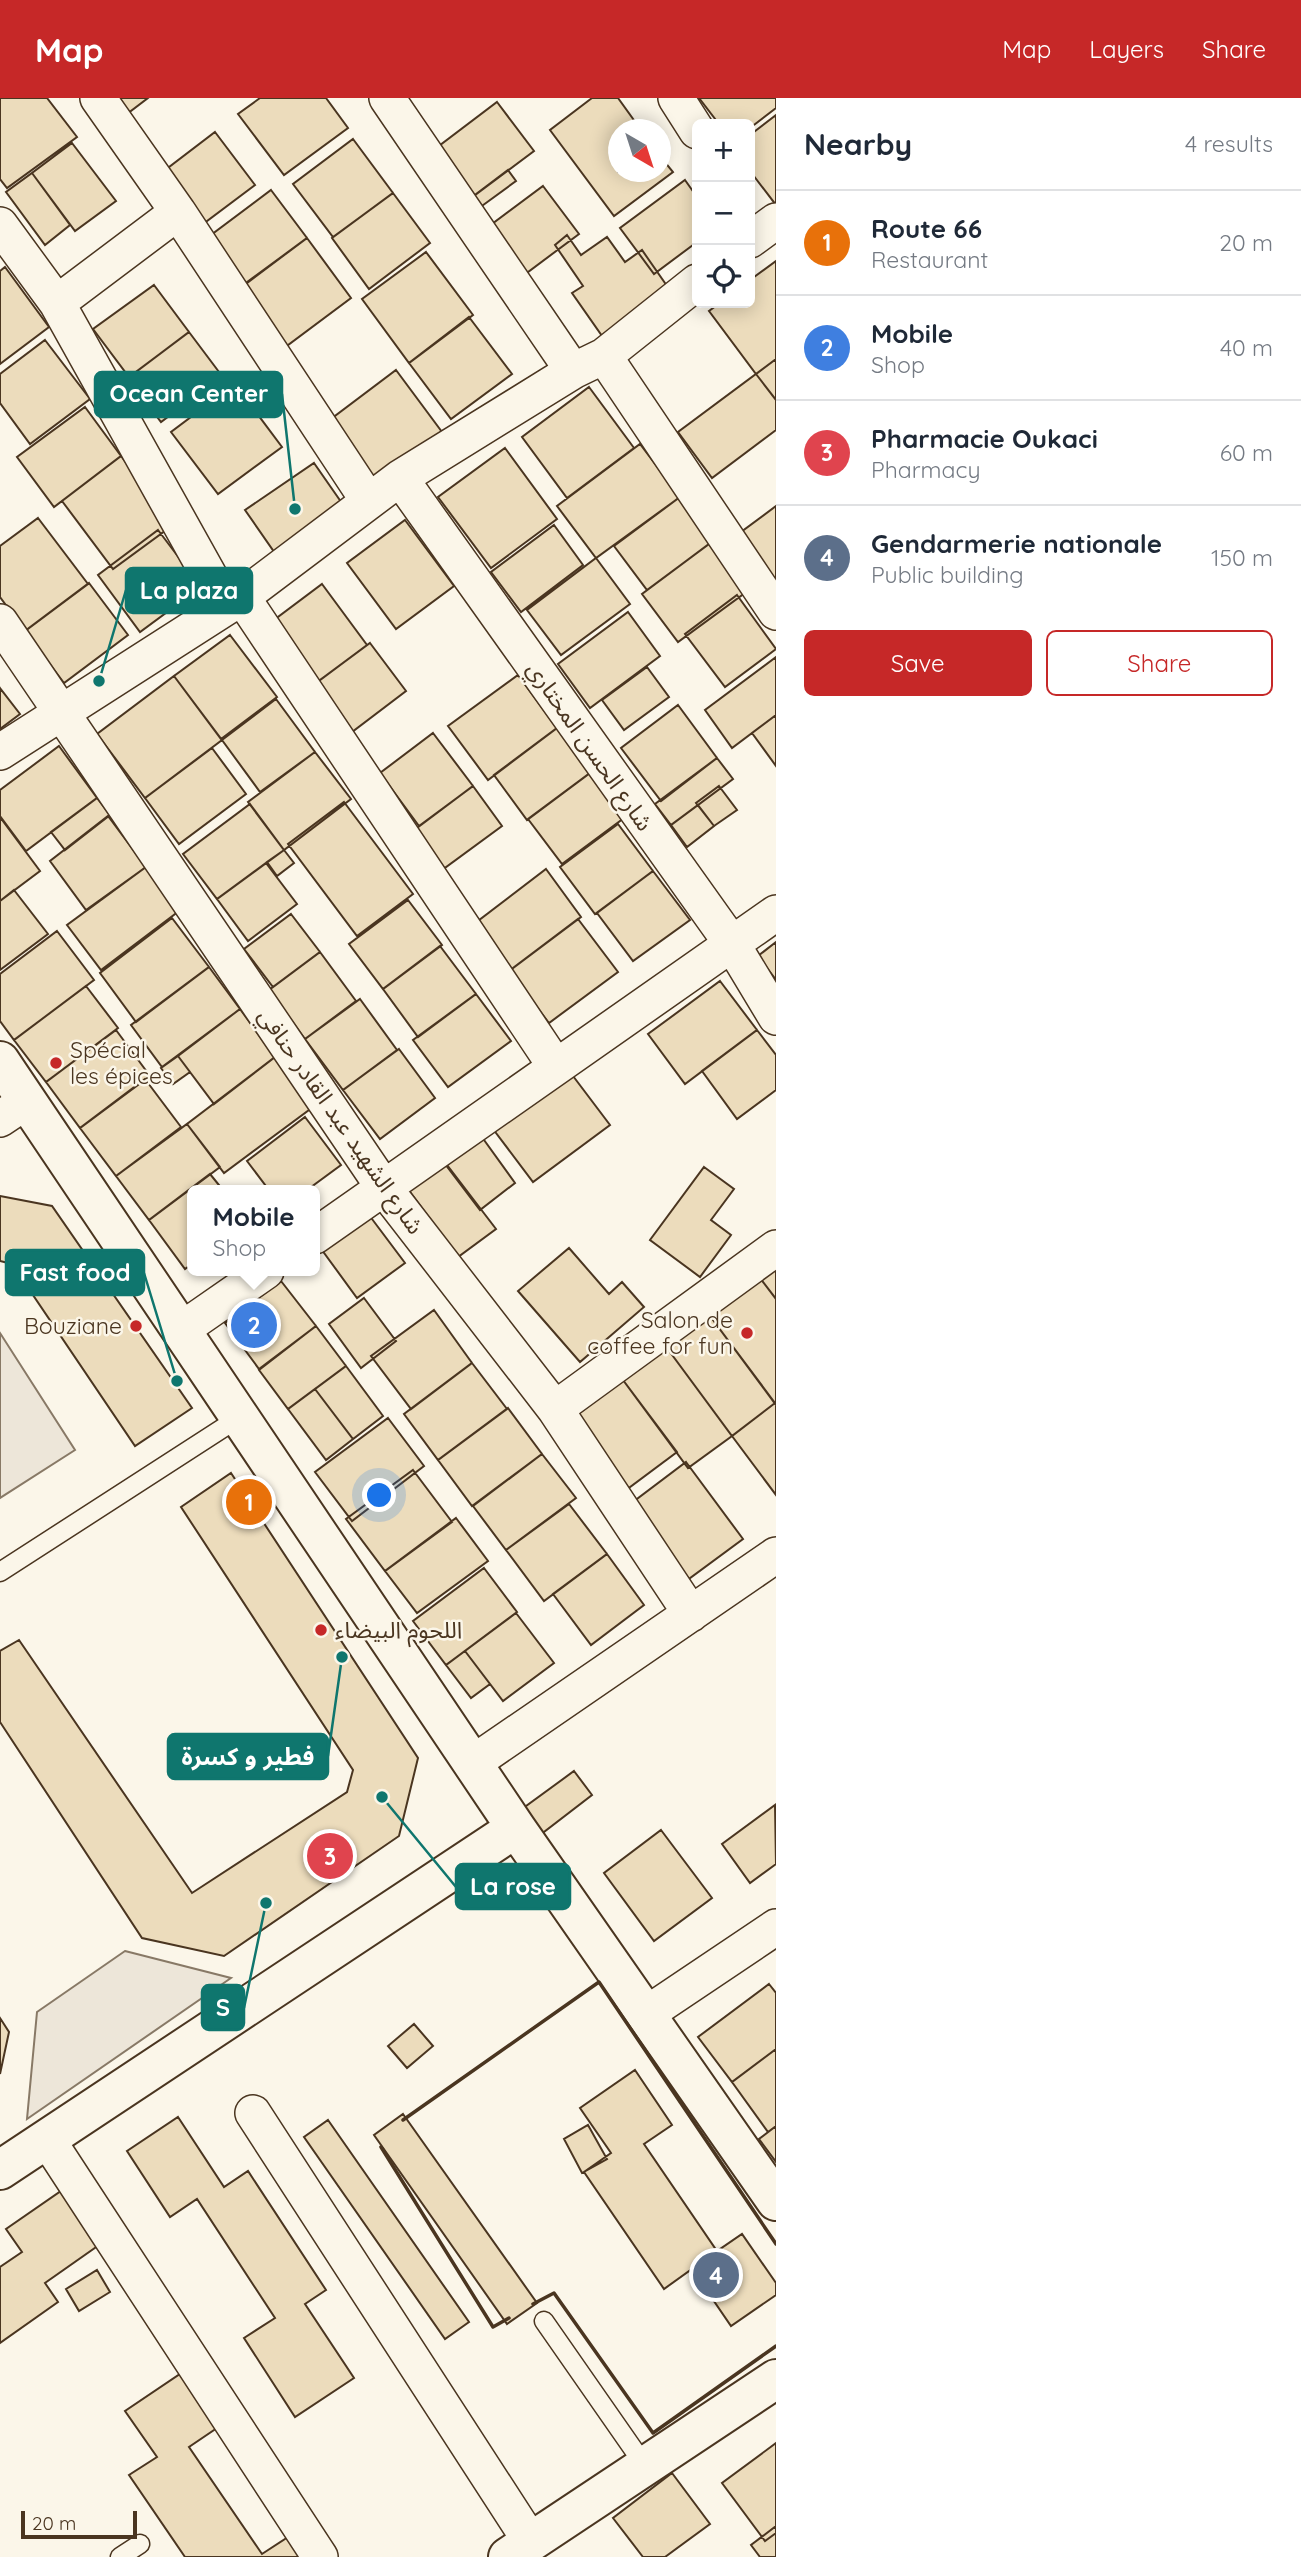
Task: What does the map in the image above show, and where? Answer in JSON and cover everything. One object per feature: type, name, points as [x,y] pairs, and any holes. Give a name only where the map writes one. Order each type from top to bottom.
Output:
[{"type":"main road","points":[[0,1061],[13,1110],[181,1330],[516,1828],[776,2200]]},
{"type":"main road","points":[[0,2170],[516,1828]]},
{"type":"main road","points":[[520,2549],[776,2379]]},
{"type":"street","points":[[98,98],[178,212],[368,500]]},
{"type":"street","points":[[387,98],[776,612]]},
{"type":"street","points":[[676,98],[692,123]]},
{"type":"street","points":[[57,303],[178,212]]},
{"type":"street","points":[[0,225],[57,303],[234,601],[556,1067]]},
{"type":"street","points":[[0,752],[234,601],[400,478],[588,364],[692,286]]},
{"type":"street","name":"شارع الحسن المختاري","points":[[400,478],[732,944],[776,1017]]},
{"type":"street","name":"شارع الشهيد عبد القادر حنافي","points":[[0,622],[384,1188],[555,1409],[691,1614]]},
{"type":"street","points":[[320,1233],[776,913]]},
{"type":"street","points":[[555,1409],[776,1248]]},
{"type":"street","points":[[181,1330],[259,1276]]},
{"type":"street","points":[[473,1763],[776,1555]]},
{"type":"street","points":[[645,2015],[776,1927]]},
{"type":"street","points":[[253,2113],[520,2549]]},
{"type":"street","points":[[47,2139],[320,2557]]},
{"type":"lane","points":[[0,1572],[240,1417]]},
{"type":"lane","points":[[544,2320],[645,2466]]},
{"type":"lane","points":[[120,2557],[140,2544]]},
{"type":"shaded area","points":[[0,1333],[75,1450],[0,1498]]},
{"type":"shaded area","points":[[125,1951],[231,1978],[27,2119],[37,2012]]},
{"type":"building","points":[[0,98],[47,98],[77,137],[7,188],[0,179]]},
{"type":"building","points":[[102,98],[148,98],[119,120]]},
{"type":"building","points":[[260,98],[326,98],[348,128],[284,175],[238,114]]},
{"type":"building","points":[[592,98],[618,98],[633,119],[608,119],[608,182],[660,182],[614,216],[550,130]]},
{"type":"building","points":[[699,98],[776,98],[776,108],[755,124],[755,119],[715,119]]},
{"type":"building","points":[[497,102],[534,151],[467,201],[431,152]]},
{"type":"building","points":[[776,115],[776,205],[755,178],[755,131]]},
{"type":"building","points":[[215,132],[255,185],[199,227],[160,174]]},
{"type":"building","points":[[353,139],[393,193],[333,237],[293,184]]},
{"type":"building","points":[[72,143],[116,201],[75,231],[32,173]]},
{"type":"building","points":[[508,170],[516,181],[475,211],[467,201]]},
{"type":"building","points":[[32,173],[70,225],[45,245],[6,192]]},
{"type":"building","points":[[685,180],[692,190],[692,246],[654,274],[620,228]]},
{"type":"building","points":[[543,186],[579,234],[524,275],[488,227]]},
{"type":"building","points":[[271,190],[307,238],[243,286],[207,238]]},
{"type":"building","points":[[393,193],[430,243],[369,289],[332,238]]},
{"type":"building","points":[[567,235],[581,255],[607,237],[625,262],[642,250],[674,296],[607,343],[572,293],[583,286],[555,245]]},
{"type":"building","points":[[307,238],[351,298],[280,351],[235,291]]},
{"type":"building","points":[[426,252],[473,315],[409,363],[362,299]]},
{"type":"building","points":[[776,261],[776,359],[756,374],[709,311],[713,308],[755,308],[755,276]]},
{"type":"building","points":[[5,267],[49,327],[0,364],[0,271]]},
{"type":"building","points":[[154,285],[189,332],[129,377],[93,329]]},
{"type":"building","points":[[469,317],[512,374],[451,419],[409,363]]},
{"type":"building","points":[[189,332],[222,376],[161,422],[128,378]]},
{"type":"building","points":[[45,340],[90,399],[30,444],[0,403],[0,374]]},
{"type":"building","points":[[776,359],[776,400],[756,374]]},
{"type":"building","points":[[396,370],[442,432],[369,486],[323,425]]},
{"type":"building","points":[[756,374],[776,400],[776,430],[712,478],[678,432]]},
{"type":"building","points":[[235,384],[282,447],[218,494],[171,432]]},
{"type":"building","points":[[589,387],[634,448],[567,498],[522,437]]},
{"type":"building","points":[[85,407],[121,456],[54,507],[17,457]]},
{"type":"building","points":[[640,444],[680,497],[596,558],[557,506]]},
{"type":"building","points":[[505,448],[557,519],[491,568],[438,497]]},
{"type":"building","points":[[121,456],[173,525],[113,569],[62,501]]},
{"type":"building","points":[[314,463],[346,509],[277,556],[245,510]]},
{"type":"building","points":[[680,497],[713,541],[647,590],[614,546]]},
{"type":"building","points":[[776,506],[776,584],[737,535]]},
{"type":"building","points":[[38,518],[88,584],[25,631],[0,597],[0,546]]},
{"type":"building","points":[[405,520],[454,586],[396,629],[347,563]]},
{"type":"building","points":[[554,525],[583,565],[521,612],[491,572]]},
{"type":"building","points":[[158,530],[201,587],[140,632],[98,575]]},
{"type":"building","points":[[713,541],[749,590],[678,642],[642,594]]},
{"type":"building","points":[[596,558],[630,604],[561,655],[527,610]]},
{"type":"building","points":[[89,583],[128,635],[64,683],[25,631]]},
{"type":"building","points":[[322,584],[367,645],[316,683],[270,623]]},
{"type":"building","points":[[737,595],[776,649],[725,687],[685,634]]},
{"type":"building","points":[[628,612],[660,656],[590,708],[558,664]]},
{"type":"building","points":[[230,635],[277,697],[221,739],[174,676]]},
{"type":"building","points":[[370,643],[406,691],[352,732],[316,683]]},
{"type":"building","points":[[776,657],[776,715],[732,748],[705,710]]},
{"type":"building","points":[[647,667],[669,697],[624,730],[602,700]]},
{"type":"building","points":[[518,675],[557,728],[488,780],[448,726]]},
{"type":"building","points":[[174,676],[222,740],[145,798],[97,734]]},
{"type":"building","points":[[0,688],[20,714],[0,729]]},
{"type":"building","points":[[276,699],[315,752],[260,792],[222,740]]},
{"type":"building","points":[[678,705],[717,758],[661,801],[621,748]]},
{"type":"building","points":[[776,715],[776,766],[752,733]]},
{"type":"building","points":[[557,728],[590,773],[527,820],[494,775]]},
{"type":"building","points":[[433,733],[473,786],[419,826],[380,773]]},
{"type":"building","points":[[59,746],[97,798],[26,851],[0,816],[0,790]]},
{"type":"building","points":[[212,748],[246,794],[179,844],[145,798]]},
{"type":"building","points":[[315,752],[351,799],[284,850],[248,802]]},
{"type":"building","points":[[717,758],[733,779],[671,825],[655,804]]},
{"type":"building","points":[[590,773],[624,818],[562,864],[528,819]]},
{"type":"building","points":[[473,786],[502,826],[442,870],[413,831]]},
{"type":"building","points":[[719,786],[737,810],[714,826],[696,803]]},
{"type":"building","points":[[97,798],[110,815],[65,850],[51,832]]},
{"type":"building","points":[[344,802],[413,894],[357,936],[288,844]]},
{"type":"building","points":[[250,804],[284,850],[217,899],[183,854]]},
{"type":"building","points":[[698,805],[714,826],[687,847],[671,825]]},
{"type":"building","points":[[108,816],[146,867],[86,910],[50,861]]},
{"type":"building","points":[[0,817],[40,871],[0,901]]},
{"type":"building","points":[[618,824],[653,871],[595,914],[560,867]]},
{"type":"building","points":[[284,850],[294,863],[277,876],[267,862]]},
{"type":"building","points":[[266,863],[297,904],[248,941],[217,899]]},
{"type":"building","points":[[146,867],[179,911],[101,970],[67,925]]},
{"type":"building","points":[[546,869],[581,917],[509,971],[474,924]]},
{"type":"building","points":[[653,871],[690,920],[633,961],[597,913]]},
{"type":"building","points":[[14,890],[48,934],[0,970],[0,901]]},
{"type":"building","points":[[408,900],[442,945],[383,989],[349,944]]},
{"type":"building","points":[[291,914],[320,952],[273,987],[244,949]]},
{"type":"building","points":[[172,918],[209,967],[136,1022],[100,973]]},
{"type":"building","points":[[578,919],[618,972],[549,1023],[509,971]]},
{"type":"building","points":[[57,931],[94,980],[14,1040],[0,1021],[0,974]]},
{"type":"building","points":[[776,942],[776,980],[758,956]]},
{"type":"building","points":[[440,946],[476,994],[418,1037],[383,989]]},
{"type":"building","points":[[320,952],[356,1001],[305,1039],[269,990]]},
{"type":"building","points":[[209,967],[240,1009],[162,1067],[131,1025]]},
{"type":"building","points":[[720,981],[757,1030],[685,1084],[648,1034]]},
{"type":"building","points":[[86,986],[118,1028],[46,1082],[14,1040]]},
{"type":"building","points":[[476,994],[511,1041],[448,1087],[413,1040]]},
{"type":"building","points":[[360,999],[397,1050],[343,1090],[305,1039]]},
{"type":"building","points":[[240,1009],[275,1057],[214,1104],[178,1056]]},
{"type":"building","points":[[116,1030],[150,1076],[80,1128],[46,1082]]},
{"type":"building","points":[[757,1030],[776,1055],[776,1090],[737,1119],[702,1071]]},
{"type":"building","points":[[399,1049],[435,1098],[380,1139],[343,1090]]},
{"type":"building","points":[[178,1056],[190,1072],[173,1084],[161,1068]]},
{"type":"building","points":[[275,1057],[313,1107],[224,1173],[187,1124]]},
{"type":"building","points":[[570,1072],[610,1125],[533,1182],[493,1129]]},
{"type":"building","points":[[145,1079],[181,1127],[116,1176],[80,1128]]},
{"type":"building","points":[[305,1117],[341,1165],[314,1185],[265,1185],[247,1161]]},
{"type":"building","points":[[187,1124],[220,1167],[196,1185],[187,1185],[187,1192],[149,1220],[116,1176]]},
{"type":"building","points":[[479,1133],[515,1183],[480,1210],[442,1160]]},
{"type":"building","points":[[441,1157],[496,1229],[458,1257],[405,1185]]},
{"type":"building","points":[[704,1167],[734,1189],[711,1220],[731,1235],[700,1277],[650,1240]]},
{"type":"building","points":[[210,1174],[219,1185],[195,1185]]},
{"type":"building","points":[[187,1191],[187,1268],[185,1269],[149,1220]]},
{"type":"building","points":[[0,1196],[52,1206],[192,1408],[135,1446],[12,1264],[0,1261]]},
{"type":"building","points":[[366,1211],[405,1263],[357,1298],[320,1245]]},
{"type":"building","points":[[569,1248],[609,1294],[622,1282],[644,1307],[580,1362],[518,1291]]},
{"type":"building","points":[[776,1266],[776,1299],[760,1278]]},
{"type":"building","points":[[760,1278],[776,1299],[776,1405],[710,1316]]},
{"type":"building","points":[[281,1281],[316,1326],[259,1369],[225,1323]]},
{"type":"building","points":[[364,1298],[396,1341],[361,1368],[329,1324]]},
{"type":"building","points":[[434,1310],[472,1363],[411,1409],[371,1356]]},
{"type":"building","points":[[710,1316],[775,1403],[732,1436],[667,1348]]},
{"type":"building","points":[[316,1326],[346,1366],[288,1409],[259,1370]]},
{"type":"building","points":[[667,1348],[732,1436],[688,1468],[623,1380]]},
{"type":"building","points":[[472,1363],[507,1409],[438,1460],[404,1414]]},
{"type":"building","points":[[346,1366],[383,1416],[353,1439],[315,1389]]},
{"type":"building","points":[[623,1380],[677,1452],[622,1493],[569,1421]]},
{"type":"building","points":[[315,1389],[353,1439],[326,1460],[288,1409]]},
{"type":"building","points":[[776,1404],[776,1495],[732,1436]]},
{"type":"building","points":[[508,1408],[542,1454],[472,1506],[438,1460]]},
{"type":"building","points":[[388,1418],[424,1466],[352,1521],[315,1472]]},
{"type":"building","points":[[542,1454],[576,1498],[506,1550],[473,1506]]},
{"type":"building","points":[[686,1462],[743,1539],[686,1581],[629,1505]]},
{"type":"building","points":[[413,1470],[452,1522],[385,1571],[346,1519]]},
{"type":"building","points":[[231,1473],[418,1758],[399,1836],[224,1956],[142,1938],[0,1722],[0,1651],[19,1640],[192,1893],[347,1792],[353,1770],[181,1507]]},
{"type":"building","points":[[569,1504],[607,1554],[544,1601],[506,1550]]},
{"type":"building","points":[[456,1518],[488,1561],[417,1613],[385,1571]]},
{"type":"building","points":[[607,1554],[644,1605],[591,1645],[553,1594]]},
{"type":"building","points":[[484,1568],[517,1612],[446,1665],[413,1621]]},
{"type":"building","points":[[516,1613],[554,1663],[503,1701],[465,1651]]},
{"type":"building","points":[[465,1651],[490,1684],[471,1698],[446,1665]]},
{"type":"building","points":[[574,1771],[592,1795],[540,1835],[522,1809]]},
{"type":"building","points":[[775,1805],[776,1864],[750,1883],[722,1844]]},
{"type":"building","points":[[661,1830],[712,1898],[654,1941],[604,1873]]},
{"type":"building","points":[[769,1984],[776,1993],[776,2049],[732,2082],[698,2037]]},
{"type":"building","points":[[0,2018],[9,2032],[0,2074]]},
{"type":"building","points":[[414,2024],[433,2046],[407,2068],[388,2046]]},
{"type":"building","points":[[776,2049],[776,2126],[768,2132],[732,2082]]},
{"type":"building","points":[[635,2070],[672,2125],[644,2144],[717,2251],[742,2234],[776,2283],[776,2295],[731,2326],[692,2269],[664,2289],[584,2172],[611,2153],[580,2108]]},
{"type":"building","points":[[403,2114],[537,2303],[507,2324],[374,2135]]},
{"type":"building","points":[[178,2117],[224,2187],[248,2171],[326,2290],[305,2304],[354,2378],[295,2417],[244,2338],[275,2318],[197,2199],[170,2217],[127,2151]]},
{"type":"building","points":[[328,2120],[469,2322],[445,2339],[304,2137]]},
{"type":"building","points":[[588,2125],[607,2159],[582,2173],[564,2139]]},
{"type":"building","points":[[776,2126],[776,2162],[759,2139]]},
{"type":"building","points":[[61,2191],[99,2245],[45,2283],[58,2302],[0,2343],[0,2267],[22,2252],[6,2229]]},
{"type":"building","points":[[97,2270],[110,2292],[79,2311],[66,2289]]},
{"type":"building","points":[[180,2374],[217,2428],[189,2447],[262,2554],[288,2537],[302,2557],[185,2557],[129,2475],[157,2457],[125,2411]]},
{"type":"building","points":[[776,2443],[776,2533],[765,2541],[722,2483]]},
{"type":"building","points":[[672,2473],[710,2524],[665,2557],[643,2557],[613,2518]]},
{"type":"building","points":[[776,2526],[776,2557],[760,2557],[751,2545]]},
{"type":"wall","points":[[403,2120],[599,1982],[776,2244]]},
{"type":"wall","points":[[381,2147],[493,2327],[509,2318]]},
{"type":"wall","points":[[533,2304],[554,2293],[653,2433],[776,2346]]},
{"type":"place","name":"Ocean Center","points":[[295,509]]},
{"type":"place","name":"La plaza","points":[[99,681]]},
{"type":"place","name":"Spécial les épices","points":[[56,1063]]},
{"type":"place","name":"Mobile","points":[[254,1325]]},
{"type":"place","name":"Bouziane","points":[[136,1326]]},
{"type":"place","name":"Salon de coffee for fun","points":[[747,1333]]},
{"type":"place","name":"Fast food","points":[[177,1381]]},
{"type":"place","name":"Route 66","points":[[249,1502]]},
{"type":"place","name":"اللحوم البيضاء","points":[[321,1630]]},
{"type":"place","name":"فطير و كسرة","points":[[342,1657]]},
{"type":"place","name":"La rose","points":[[382,1797]]},
{"type":"place","name":"Pharmacie Oukaci","points":[[330,1856]]},
{"type":"place","name":"S","points":[[266,1903]]},
{"type":"place","name":"Gendarmerie nationale","points":[[716,2275]]}]
